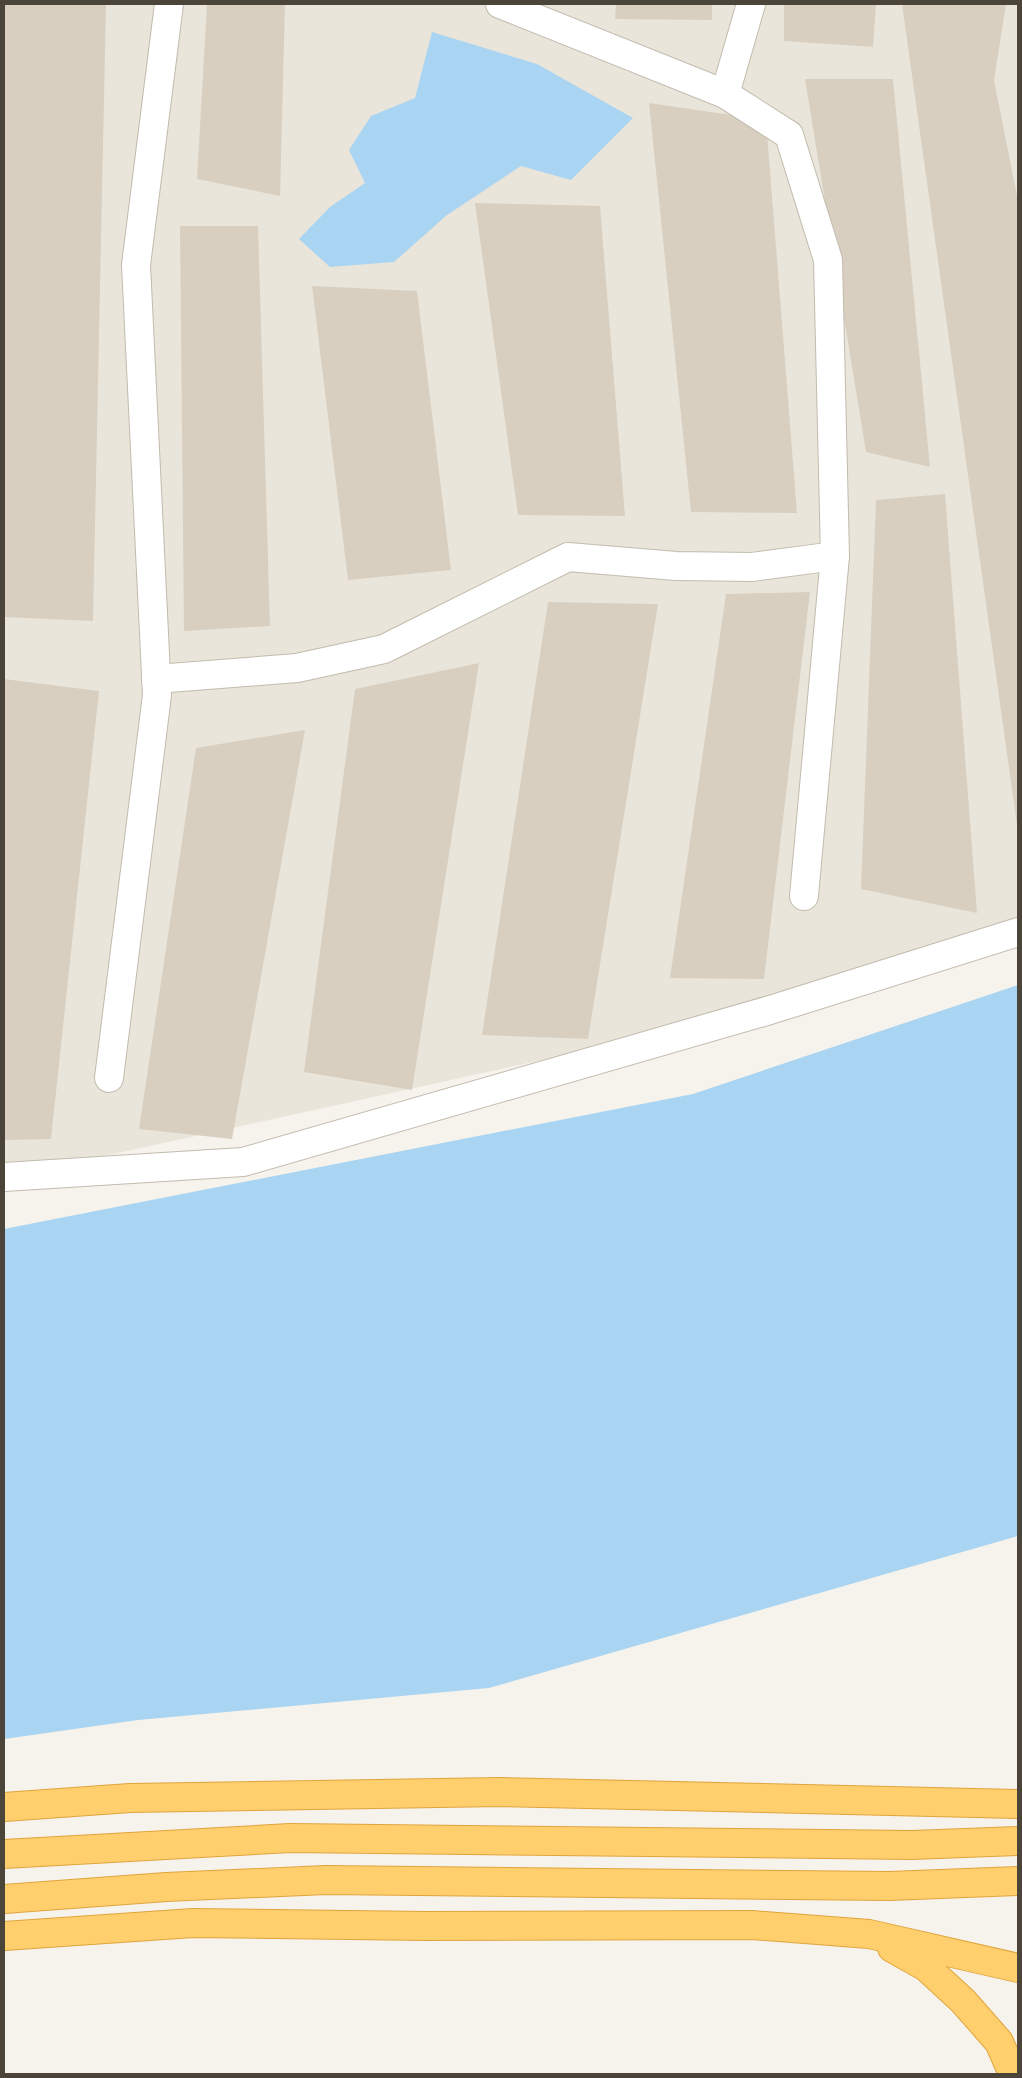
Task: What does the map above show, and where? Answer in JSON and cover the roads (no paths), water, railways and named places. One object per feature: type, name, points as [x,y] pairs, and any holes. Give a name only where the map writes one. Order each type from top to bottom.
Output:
[{"type":"highway","points":[[4,1807],[130,1798],[500,1792],[1018,1804]]},
{"type":"highway","points":[[4,1854],[290,1838],[912,1845],[1018,1841]]},
{"type":"highway","points":[[4,1899],[166,1887],[326,1880],[889,1886],[1018,1881]]},
{"type":"highway","points":[[4,1936],[193,1923],[425,1926],[752,1925],[869,1934],[1018,1968]]},
{"type":"highway","points":[[869,1934],[926,1967],[963,2001],[999,2042],[1013,2074]]},
{"type":"street","points":[[109,1078],[156,695],[136,265],[169,4]]},
{"type":"street","points":[[500,4],[536,10],[725,94],[790,135],[828,260],[835,556],[804,896]]},
{"type":"street","points":[[725,94],[751,4]]},
{"type":"street","points":[[156,679],[297,668],[384,649],[568,557],[676,566],[752,567],[835,556]]},
{"type":"street","points":[[4,1177],[243,1162],[770,1010],[1018,932]]},
{"type":"water","points":[[432,32],[537,64],[633,118],[571,180],[521,166],[447,215],[394,262],[330,267],[299,239],[330,207],[365,183],[349,150],[371,116],[415,98]]},
{"type":"water","points":[[1018,985],[1018,1536],[489,1688],[138,1720],[4,1739],[4,1229],[693,1094]]}]
